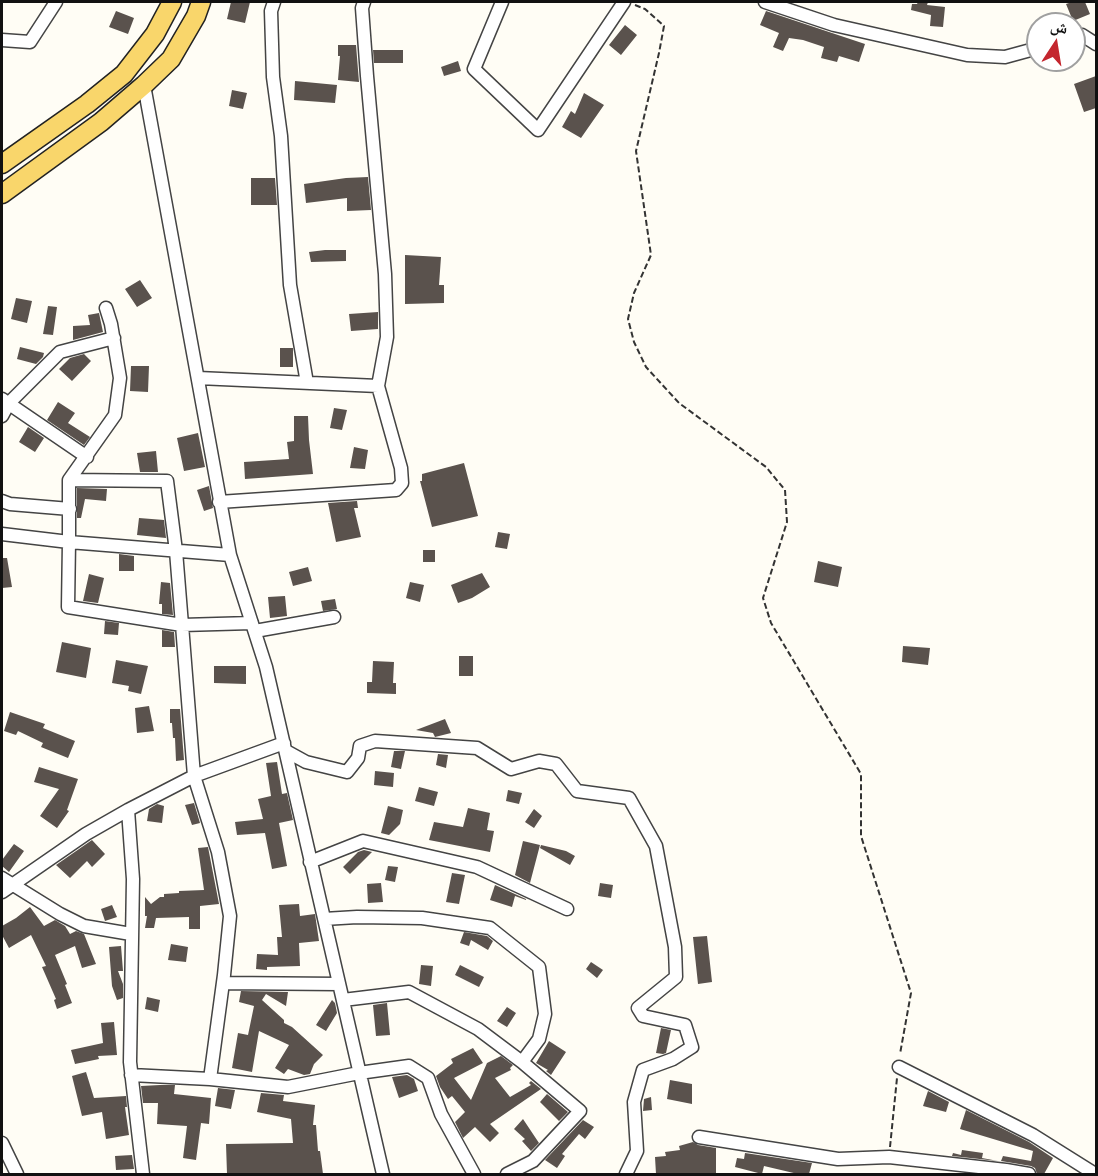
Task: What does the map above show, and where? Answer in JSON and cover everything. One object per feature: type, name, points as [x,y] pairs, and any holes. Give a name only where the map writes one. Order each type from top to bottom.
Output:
[{"type":"main road","points":[[2,164],[87,104],[124,74],[155,34],[172,2]]},
{"type":"main road","points":[[2,194],[101,122],[171,59],[196,16],[201,2]]},
{"type":"street","points":[[2,40],[30,42],[56,2]]},
{"type":"street","points":[[274,2],[271,11],[273,77],[281,136],[290,285],[307,383]]},
{"type":"street","points":[[219,502],[396,490],[402,483],[401,468],[378,386],[387,337],[386,274],[366,64],[362,8],[364,2]]},
{"type":"street","points":[[502,2],[474,69],[538,130],[625,2]]},
{"type":"street","points":[[765,2],[834,25],[968,55],[1005,57],[1026,51]]},
{"type":"street","points":[[144,85],[230,555],[266,667],[383,1174]]},
{"type":"street","points":[[106,308],[114,338],[120,378],[115,415],[69,480],[68,607],[182,625],[254,627],[334,617]]},
{"type":"street","points":[[2,416],[5,401],[60,352],[114,338]]},
{"type":"street","points":[[198,378],[378,386]]},
{"type":"street","points":[[5,401],[87,457]]},
{"type":"street","points":[[69,480],[167,481],[176,551],[194,776],[218,852],[230,916],[210,1079]]},
{"type":"street","points":[[2,501],[10,504],[70,509]]},
{"type":"street","points":[[2,534],[69,542],[230,555]]},
{"type":"street","points":[[285,747],[306,762],[347,772],[358,758],[360,746],[375,741],[477,748],[511,769],[539,761],[556,764],[577,791],[629,798],[656,846],[675,947],[676,977],[638,1008],[643,1016],[685,1025],[692,1047],[672,1059],[643,1070],[634,1102],[637,1151],[626,1174]]},
{"type":"street","points":[[2,892],[7,881],[128,810],[194,776],[285,747]]},
{"type":"street","points":[[128,810],[133,879],[131,1075],[143,1174]]},
{"type":"street","points":[[310,862],[363,841],[477,867],[567,909]]},
{"type":"street","points":[[7,881],[60,915],[84,926],[131,934]]},
{"type":"street","points":[[324,919],[422,918],[490,928],[539,967],[545,1014],[539,1039],[522,1062]]},
{"type":"street","points":[[223,983],[339,984]]},
{"type":"street","points":[[343,999],[409,992],[478,1029],[522,1062],[580,1111],[533,1161],[507,1174]]},
{"type":"street","points":[[131,1075],[210,1079],[288,1087],[409,1066],[428,1078],[441,1114],[474,1174]]},
{"type":"street","points":[[898,1067],[1033,1135],[1095,1174]]},
{"type":"street","points":[[699,1137],[838,1159],[889,1157],[1029,1174]]},
{"type":"street","points":[[2,1143],[17,1174]]},
{"type":"path","points":[[625,2],[645,9],[664,26],[636,151],[651,255],[634,293],[628,319],[634,342],[646,367],[679,403],[766,467],[785,490],[787,522],[763,598],[771,623],[861,774],[861,836],[912,993],[898,1067],[889,1157]]},
{"type":"building","points":[[231,2],[250,2],[245,23],[227,19]]},
{"type":"building","points":[[928,2],[927,5],[945,7],[943,27],[930,26],[931,15],[911,10],[912,4]]},
{"type":"building","points":[[1085,2],[1090,14],[1086,16],[1086,12],[1069,12],[1066,4]]},
{"type":"building","points":[[116,11],[134,18],[128,34],[109,27]]},
{"type":"building","points":[[766,11],[865,44],[859,62],[839,56],[837,62],[821,58],[824,47],[803,40],[789,38],[783,51],[773,47],[779,33],[760,25]]},
{"type":"building","points":[[625,25],[637,35],[621,55],[609,45]]},
{"type":"building","points":[[338,45],[356,45],[359,82],[338,80],[340,56],[338,56]]},
{"type":"building","points":[[373,50],[403,50],[403,63],[374,63]]},
{"type":"building","points":[[458,61],[461,71],[444,76],[441,67]]},
{"type":"building","points":[[1096,76],[1096,108],[1084,112],[1074,84]]},
{"type":"building","points":[[295,81],[337,85],[335,103],[294,100]]},
{"type":"building","points":[[232,90],[247,93],[243,109],[229,106]]},
{"type":"building","points":[[584,93],[604,105],[581,138],[562,127],[571,111],[575,114]]},
{"type":"building","points":[[368,177],[371,210],[347,211],[347,198],[306,203],[304,184]]},
{"type":"building","points":[[251,178],[275,178],[277,205],[251,205]]},
{"type":"building","points":[[346,250],[346,261],[311,262],[309,252]]},
{"type":"building","points":[[405,255],[441,257],[439,285],[444,285],[444,303],[405,304]]},
{"type":"building","points":[[140,280],[152,298],[137,307],[125,289]]},
{"type":"building","points":[[16,298],[32,301],[27,323],[11,319]]},
{"type":"building","points":[[48,306],[57,307],[53,335],[43,334]]},
{"type":"building","points":[[378,312],[378,329],[351,331],[349,314]]},
{"type":"building","points":[[99,313],[103,332],[73,340],[73,326],[90,325],[88,315]]},
{"type":"building","points":[[20,347],[44,353],[43,357],[36,364],[17,359]]},
{"type":"building","points":[[280,348],[293,348],[293,367],[280,367]]},
{"type":"building","points":[[84,354],[91,361],[72,381],[59,369],[70,358]]},
{"type":"building","points":[[131,366],[149,366],[148,392],[130,391]]},
{"type":"building","points":[[58,402],[75,413],[68,423],[90,437],[84,445],[47,420]]},
{"type":"building","points":[[334,408],[347,410],[342,430],[330,428]]},
{"type":"building","points":[[294,416],[308,416],[313,474],[245,479],[244,462],[289,459],[287,442],[294,441]]},
{"type":"building","points":[[28,427],[44,438],[35,452],[19,442]]},
{"type":"building","points":[[198,433],[205,467],[184,471],[177,438]]},
{"type":"building","points":[[354,447],[368,450],[365,469],[350,468]]},
{"type":"building","points":[[156,451],[158,472],[140,472],[137,453]]},
{"type":"building","points":[[464,463],[478,516],[432,527],[420,481],[422,481],[422,474]]},
{"type":"building","points":[[209,486],[213,508],[204,511],[197,490]]},
{"type":"building","points":[[77,488],[107,489],[106,501],[85,499],[81,518],[77,518]]},
{"type":"building","points":[[357,501],[358,508],[354,508],[361,537],[336,542],[328,503]]},
{"type":"building","points":[[139,518],[164,520],[166,538],[137,535]]},
{"type":"building","points":[[498,532],[510,534],[507,549],[495,547]]},
{"type":"building","points":[[423,550],[435,550],[435,562],[423,562]]},
{"type":"building","points":[[119,554],[134,556],[134,571],[119,571]]},
{"type":"building","points":[[2,558],[7,558],[12,587],[2,588]]},
{"type":"building","points":[[818,561],[842,567],[838,587],[814,582]]},
{"type":"building","points":[[308,567],[312,581],[293,586],[289,572]]},
{"type":"building","points":[[482,573],[490,587],[458,603],[451,585]]},
{"type":"building","points":[[89,574],[104,578],[98,603],[83,601]]},
{"type":"building","points":[[161,582],[170,583],[173,615],[162,614],[162,604],[159,604]]},
{"type":"building","points":[[410,582],[424,585],[420,602],[406,598]]},
{"type":"building","points":[[285,596],[287,616],[270,618],[268,597]]},
{"type":"building","points":[[335,599],[337,609],[323,611],[321,601]]},
{"type":"building","points":[[105,621],[119,623],[118,635],[104,634]]},
{"type":"building","points":[[162,630],[174,632],[175,647],[162,647]]},
{"type":"building","points":[[62,642],[91,648],[86,678],[56,672]]},
{"type":"building","points":[[903,646],[930,648],[928,665],[902,662]]},
{"type":"building","points":[[459,656],[473,656],[473,676],[459,676]]},
{"type":"building","points":[[116,660],[148,666],[141,694],[128,691],[129,686],[112,683]]},
{"type":"building","points":[[373,661],[394,662],[393,683],[396,683],[396,694],[367,693],[367,682],[372,682]]},
{"type":"building","points":[[214,666],[246,666],[246,684],[214,683]]},
{"type":"building","points":[[149,706],[154,731],[137,733],[135,708]]},
{"type":"building","points":[[170,709],[180,709],[184,760],[176,761]]},
{"type":"building","points":[[10,712],[45,724],[43,728],[75,741],[68,758],[41,747],[43,743],[18,731],[16,735],[4,731]]},
{"type":"building","points":[[445,719],[451,733],[435,737],[433,733],[416,730]]},
{"type":"building","points":[[394,751],[405,751],[401,769],[391,767]]},
{"type":"building","points":[[438,754],[448,755],[446,768],[436,765]]},
{"type":"building","points":[[277,762],[282,794],[287,793],[293,820],[279,823],[287,866],[272,869],[265,833],[237,835],[235,822],[263,819],[258,799],[271,796],[266,763]]},
{"type":"building","points":[[39,767],[78,779],[67,810],[69,811],[57,828],[40,816],[59,789],[34,782]]},
{"type":"building","points":[[375,771],[394,773],[393,787],[374,785]]},
{"type":"building","points":[[419,787],[438,792],[434,806],[415,801]]},
{"type":"building","points":[[508,790],[522,793],[519,804],[506,801]]},
{"type":"building","points":[[194,803],[200,823],[192,825],[185,805]]},
{"type":"building","points":[[157,804],[164,806],[162,823],[147,821],[149,809]]},
{"type":"building","points":[[388,806],[403,810],[400,824],[389,835],[381,833]]},
{"type":"building","points":[[468,808],[490,813],[487,830],[494,831],[490,852],[429,840],[434,822],[463,827]]},
{"type":"building","points":[[534,809],[542,816],[534,828],[525,822]]},
{"type":"building","points":[[92,840],[105,854],[92,867],[87,861],[70,878],[56,865]]},
{"type":"building","points":[[523,841],[540,845],[530,883],[515,875]]},
{"type":"building","points":[[14,844],[24,851],[9,872],[2,866],[2,860]]},
{"type":"building","points":[[541,845],[566,851],[575,856],[570,865],[540,848]]},
{"type":"building","points":[[208,847],[219,904],[200,906],[200,929],[189,929],[189,917],[156,918],[154,928],[145,928],[147,916],[145,916],[145,897],[151,904],[160,897],[164,897],[164,894],[204,890],[198,848]]},
{"type":"building","points":[[364,850],[372,852],[350,874],[343,867],[358,852]]},
{"type":"building","points":[[388,866],[398,867],[395,882],[385,880]]},
{"type":"building","points":[[452,873],[465,875],[459,904],[446,902]]},
{"type":"building","points":[[381,883],[383,902],[368,903],[367,884]]},
{"type":"building","points":[[600,883],[613,885],[611,898],[598,896]]},
{"type":"building","points":[[495,885],[526,900],[515,896],[512,907],[490,900]]},
{"type":"building","points":[[299,904],[300,916],[315,914],[319,941],[299,943],[300,966],[256,969],[257,954],[278,955],[277,937],[282,937],[279,905]]},
{"type":"building","points":[[112,905],[117,917],[105,921],[101,909]]},
{"type":"building","points":[[30,907],[44,926],[55,920],[65,926],[70,934],[76,931],[84,934],[96,964],[82,968],[75,946],[55,955],[72,1003],[57,1009],[54,1000],[56,999],[42,967],[46,966],[31,935],[9,948],[2,935],[2,926]]},
{"type":"building","points":[[464,932],[487,936],[493,941],[488,950],[471,940],[469,946],[460,943]]},
{"type":"building","points":[[707,936],[712,982],[698,984],[693,937]]},
{"type":"building","points":[[171,944],[188,947],[186,962],[168,960]]},
{"type":"building","points":[[121,946],[123,971],[118,971],[123,984],[123,998],[117,1000],[112,986],[109,947]]},
{"type":"building","points":[[591,962],[603,970],[597,978],[586,969]]},
{"type":"building","points":[[421,965],[433,966],[431,986],[419,984]]},
{"type":"building","points":[[460,965],[484,977],[479,987],[455,975]]},
{"type":"building","points":[[241,991],[288,992],[286,1006],[266,994],[262,1000],[284,1020],[284,1023],[292,1027],[323,1055],[314,1064],[310,1074],[304,1075],[288,1069],[284,1074],[275,1068],[289,1045],[259,1031],[252,1072],[232,1068],[238,1033],[248,1035],[254,1006],[239,1002]]},
{"type":"building","points":[[147,997],[160,1000],[158,1012],[145,1009]]},
{"type":"building","points":[[332,1000],[337,1013],[326,1031],[316,1025]]},
{"type":"building","points":[[387,1003],[390,1035],[376,1036],[373,1005]]},
{"type":"building","points":[[507,1007],[516,1013],[507,1027],[497,1021]]},
{"type":"building","points":[[114,1022],[117,1055],[98,1056],[99,1059],[75,1064],[71,1050],[103,1043],[101,1023]]},
{"type":"building","points":[[661,1028],[671,1030],[666,1053],[663,1054],[656,1053]]},
{"type":"building","points":[[549,1041],[566,1052],[551,1075],[546,1071],[548,1070],[536,1063]]},
{"type":"building","points":[[473,1048],[483,1063],[454,1078],[471,1100],[487,1063],[501,1056],[513,1065],[511,1070],[495,1078],[510,1097],[531,1085],[529,1083],[531,1081],[541,1089],[490,1124],[499,1133],[490,1142],[475,1127],[463,1138],[455,1122],[465,1112],[452,1096],[448,1099],[436,1076],[453,1063],[451,1059]]},
{"type":"building","points":[[86,1072],[94,1098],[126,1096],[127,1107],[125,1107],[129,1135],[106,1139],[102,1112],[82,1116],[72,1076]]},
{"type":"building","points":[[407,1075],[414,1079],[418,1091],[399,1098],[392,1077]]},
{"type":"building","points":[[670,1080],[692,1084],[692,1104],[667,1099]]},
{"type":"building","points":[[175,1085],[174,1094],[211,1098],[209,1124],[201,1123],[196,1160],[183,1158],[187,1126],[157,1124],[158,1103],[143,1103],[141,1086]]},
{"type":"building","points":[[218,1088],[235,1090],[231,1109],[215,1106]]},
{"type":"building","points":[[928,1091],[949,1102],[946,1112],[923,1106]]},
{"type":"building","points":[[261,1093],[284,1095],[283,1101],[315,1105],[313,1125],[316,1125],[323,1174],[227,1174],[226,1144],[293,1143],[291,1119],[257,1112]]},
{"type":"building","points":[[547,1094],[568,1112],[559,1121],[540,1102]]},
{"type":"building","points":[[651,1097],[652,1110],[643,1111],[644,1099]]},
{"type":"building","points":[[966,1110],[1029,1142],[1053,1158],[1044,1174],[1037,1174],[1035,1168],[1031,1166],[1001,1161],[1003,1156],[1031,1161],[1033,1151],[960,1129]]},
{"type":"building","points":[[523,1119],[539,1143],[531,1151],[522,1141],[525,1139],[514,1129]]},
{"type":"building","points":[[583,1120],[594,1127],[585,1139],[579,1134],[562,1154],[565,1156],[557,1168],[545,1160]]},
{"type":"building","points":[[693,1142],[716,1148],[716,1174],[656,1174],[655,1157],[666,1156],[665,1152],[680,1150],[679,1146]]},
{"type":"building","points":[[962,1150],[983,1153],[982,1158],[998,1161],[952,1156],[953,1153],[961,1155]]},
{"type":"building","points":[[745,1153],[812,1163],[809,1174],[798,1174],[764,1166],[762,1174],[735,1167],[737,1158],[744,1159]]},
{"type":"building","points":[[132,1155],[134,1169],[116,1170],[115,1156]]}]
